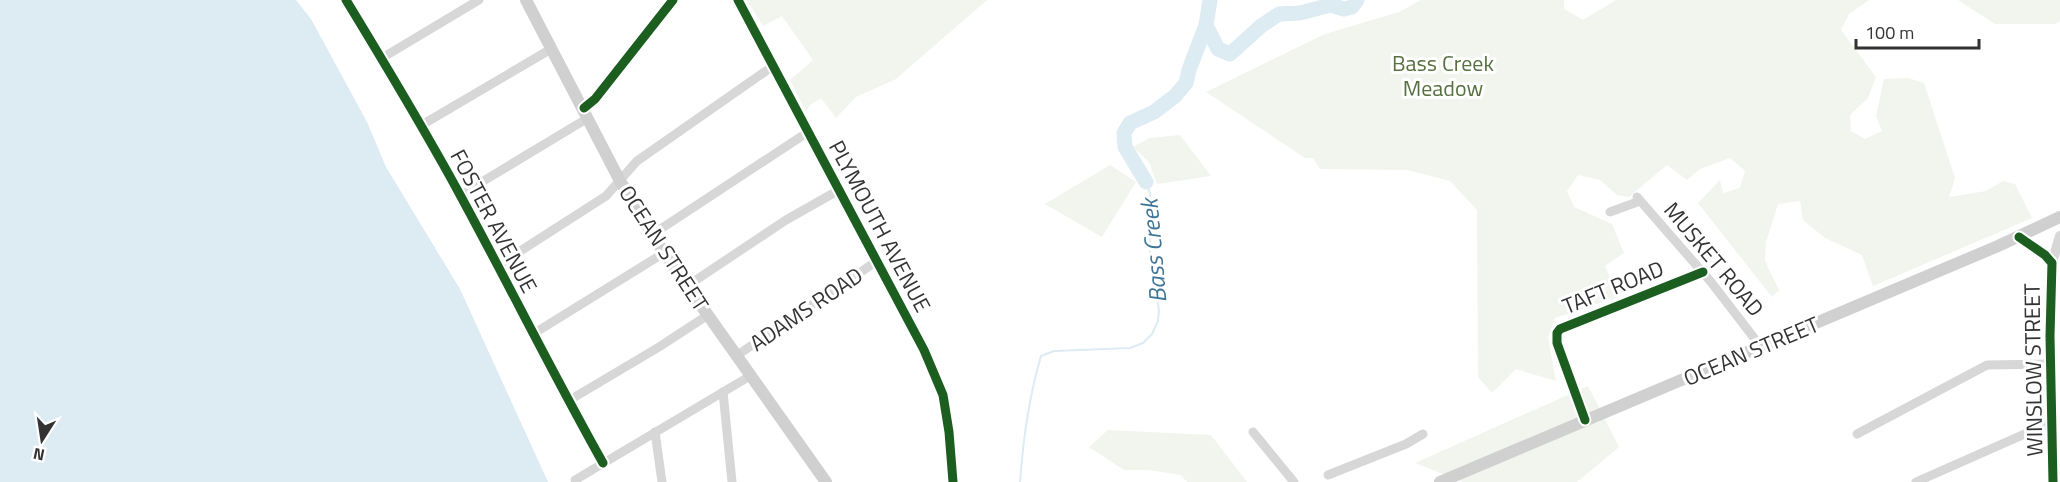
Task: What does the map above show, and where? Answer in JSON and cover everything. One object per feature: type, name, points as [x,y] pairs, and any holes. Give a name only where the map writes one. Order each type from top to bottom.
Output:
[{"type":"main road","name":"OCEAN STREET","points":[[526,0],[620,181],[652,234],[826,482]]},
{"type":"main road","name":"OCEAN STREET","points":[[1440,482],[2019,237],[2060,217]]},
{"type":"street","name":"FOSTER AVENUE","points":[[346,0],[460,195],[603,463]]},
{"type":"street","points":[[381,58],[479,0]]},
{"type":"street","points":[[460,195],[586,113],[674,0]]},
{"type":"street","name":"PLYMOUTH AVENUE","points":[[738,0],[924,350],[943,395],[953,482]]},
{"type":"street","points":[[420,126],[551,49]]},
{"type":"street","points":[[497,266],[606,196],[638,161],[773,66]]},
{"type":"street","points":[[652,234],[808,132]]},
{"type":"street","points":[[687,286],[786,220],[839,190]]},
{"type":"street","name":"MUSKET ROAD","points":[[1611,212],[1638,199],[1703,272],[1761,347]]},
{"type":"street","name":"WINSLOW STREET","points":[[2053,482],[2050,364],[2052,263],[2060,236]]},
{"type":"street","name":"WINSLOW STREET","points":[[2019,237],[2045,255],[2052,263]]},
{"type":"street","points":[[533,334],[664,253]]},
{"type":"street","name":"ADAMS ROAD","points":[[736,356],[877,261]]},
{"type":"street","name":"TAFT ROAD","points":[[1585,420],[1557,343],[1557,333],[1560,329],[1703,272]]},
{"type":"street","points":[[568,401],[708,315]]},
{"type":"street","points":[[1857,434],[1987,365],[2050,364]]},
{"type":"street","points":[[575,480],[750,376]]},
{"type":"street","points":[[723,392],[732,482]]},
{"type":"street","points":[[1916,482],[2052,422]]},
{"type":"street","points":[[656,432],[662,482]]},
{"type":"street","points":[[1252,432],[1294,482]]},
{"type":"street","points":[[1328,476],[1406,444],[1423,434]]},
{"type":"green space","points":[[747,0],[987,0],[896,79],[856,97],[836,118],[821,98],[810,105],[806,112],[790,80],[813,60],[782,16],[763,26]]},
{"type":"green space","name":"Bass Creek Meadow","points":[[1421,0],[1564,0],[1564,9],[1583,20],[1616,0],[1869,0],[1849,14],[1841,30],[1876,77],[1868,98],[1850,115],[1851,131],[1865,139],[1882,131],[1876,116],[1884,79],[1908,78],[1924,83],[1955,178],[1949,197],[1986,191],[2003,181],[2015,184],[2032,218],[1873,286],[1862,255],[1825,238],[1803,220],[1800,201],[1778,204],[1766,242],[1765,261],[1779,290],[1772,297],[1698,203],[1720,180],[1723,193],[1740,188],[1745,171],[1730,158],[1700,169],[1687,180],[1667,165],[1629,197],[1617,195],[1600,180],[1578,175],[1567,191],[1574,207],[1612,224],[1624,253],[1605,266],[1618,297],[1555,318],[1548,338],[1556,381],[1516,369],[1492,393],[1478,377],[1477,210],[1450,181],[1407,170],[1320,169],[1313,158],[1305,158],[1206,92],[1325,34],[1399,12]]},
{"type":"green space","points":[[1958,0],[2060,0],[2060,21],[2055,24],[1995,24]]},
{"type":"green space","points":[[1180,135],[1211,176],[1157,184],[1149,162],[1133,147],[1150,138]]},
{"type":"green space","points":[[1110,165],[1136,182],[1102,237],[1045,204]]},
{"type":"green space","points":[[1588,386],[1619,447],[1577,482],[1464,482],[1415,463]]},
{"type":"green space","points":[[1108,430],[1211,435],[1247,482],[1187,482],[1181,475],[1148,470],[1124,470],[1089,447]]},
{"type":"shaded area","points":[[0,0],[296,0],[311,19],[367,122],[386,167],[460,289],[548,482],[0,482]]},
{"type":"waterway","name":"Bass Creek","points":[[1146,182],[1125,147],[1124,133],[1130,123],[1154,112],[1175,96],[1186,83],[1206,25],[1210,0]]},
{"type":"waterway","points":[[1206,25],[1218,49],[1230,54],[1261,26],[1279,14],[1300,13],[1331,5],[1344,9],[1352,7],[1357,0]]},
{"type":"waterway","name":"Bass Creek","points":[[1020,482],[1027,419],[1041,356],[1054,351],[1130,348],[1143,343],[1152,334],[1158,321],[1159,310],[1150,259],[1150,194],[1146,182]]},
{"type":"cycle path","points":[[346,0],[445,168],[603,463]]},
{"type":"cycle path","points":[[584,108],[595,99],[673,0]]},
{"type":"cycle path","points":[[738,0],[924,350],[943,395],[953,482]]},
{"type":"cycle path","points":[[2019,237],[2045,255],[2052,263],[2050,336],[2053,482]]},
{"type":"cycle path","points":[[1585,420],[1557,343],[1557,333],[1560,329],[1703,272]]}]
